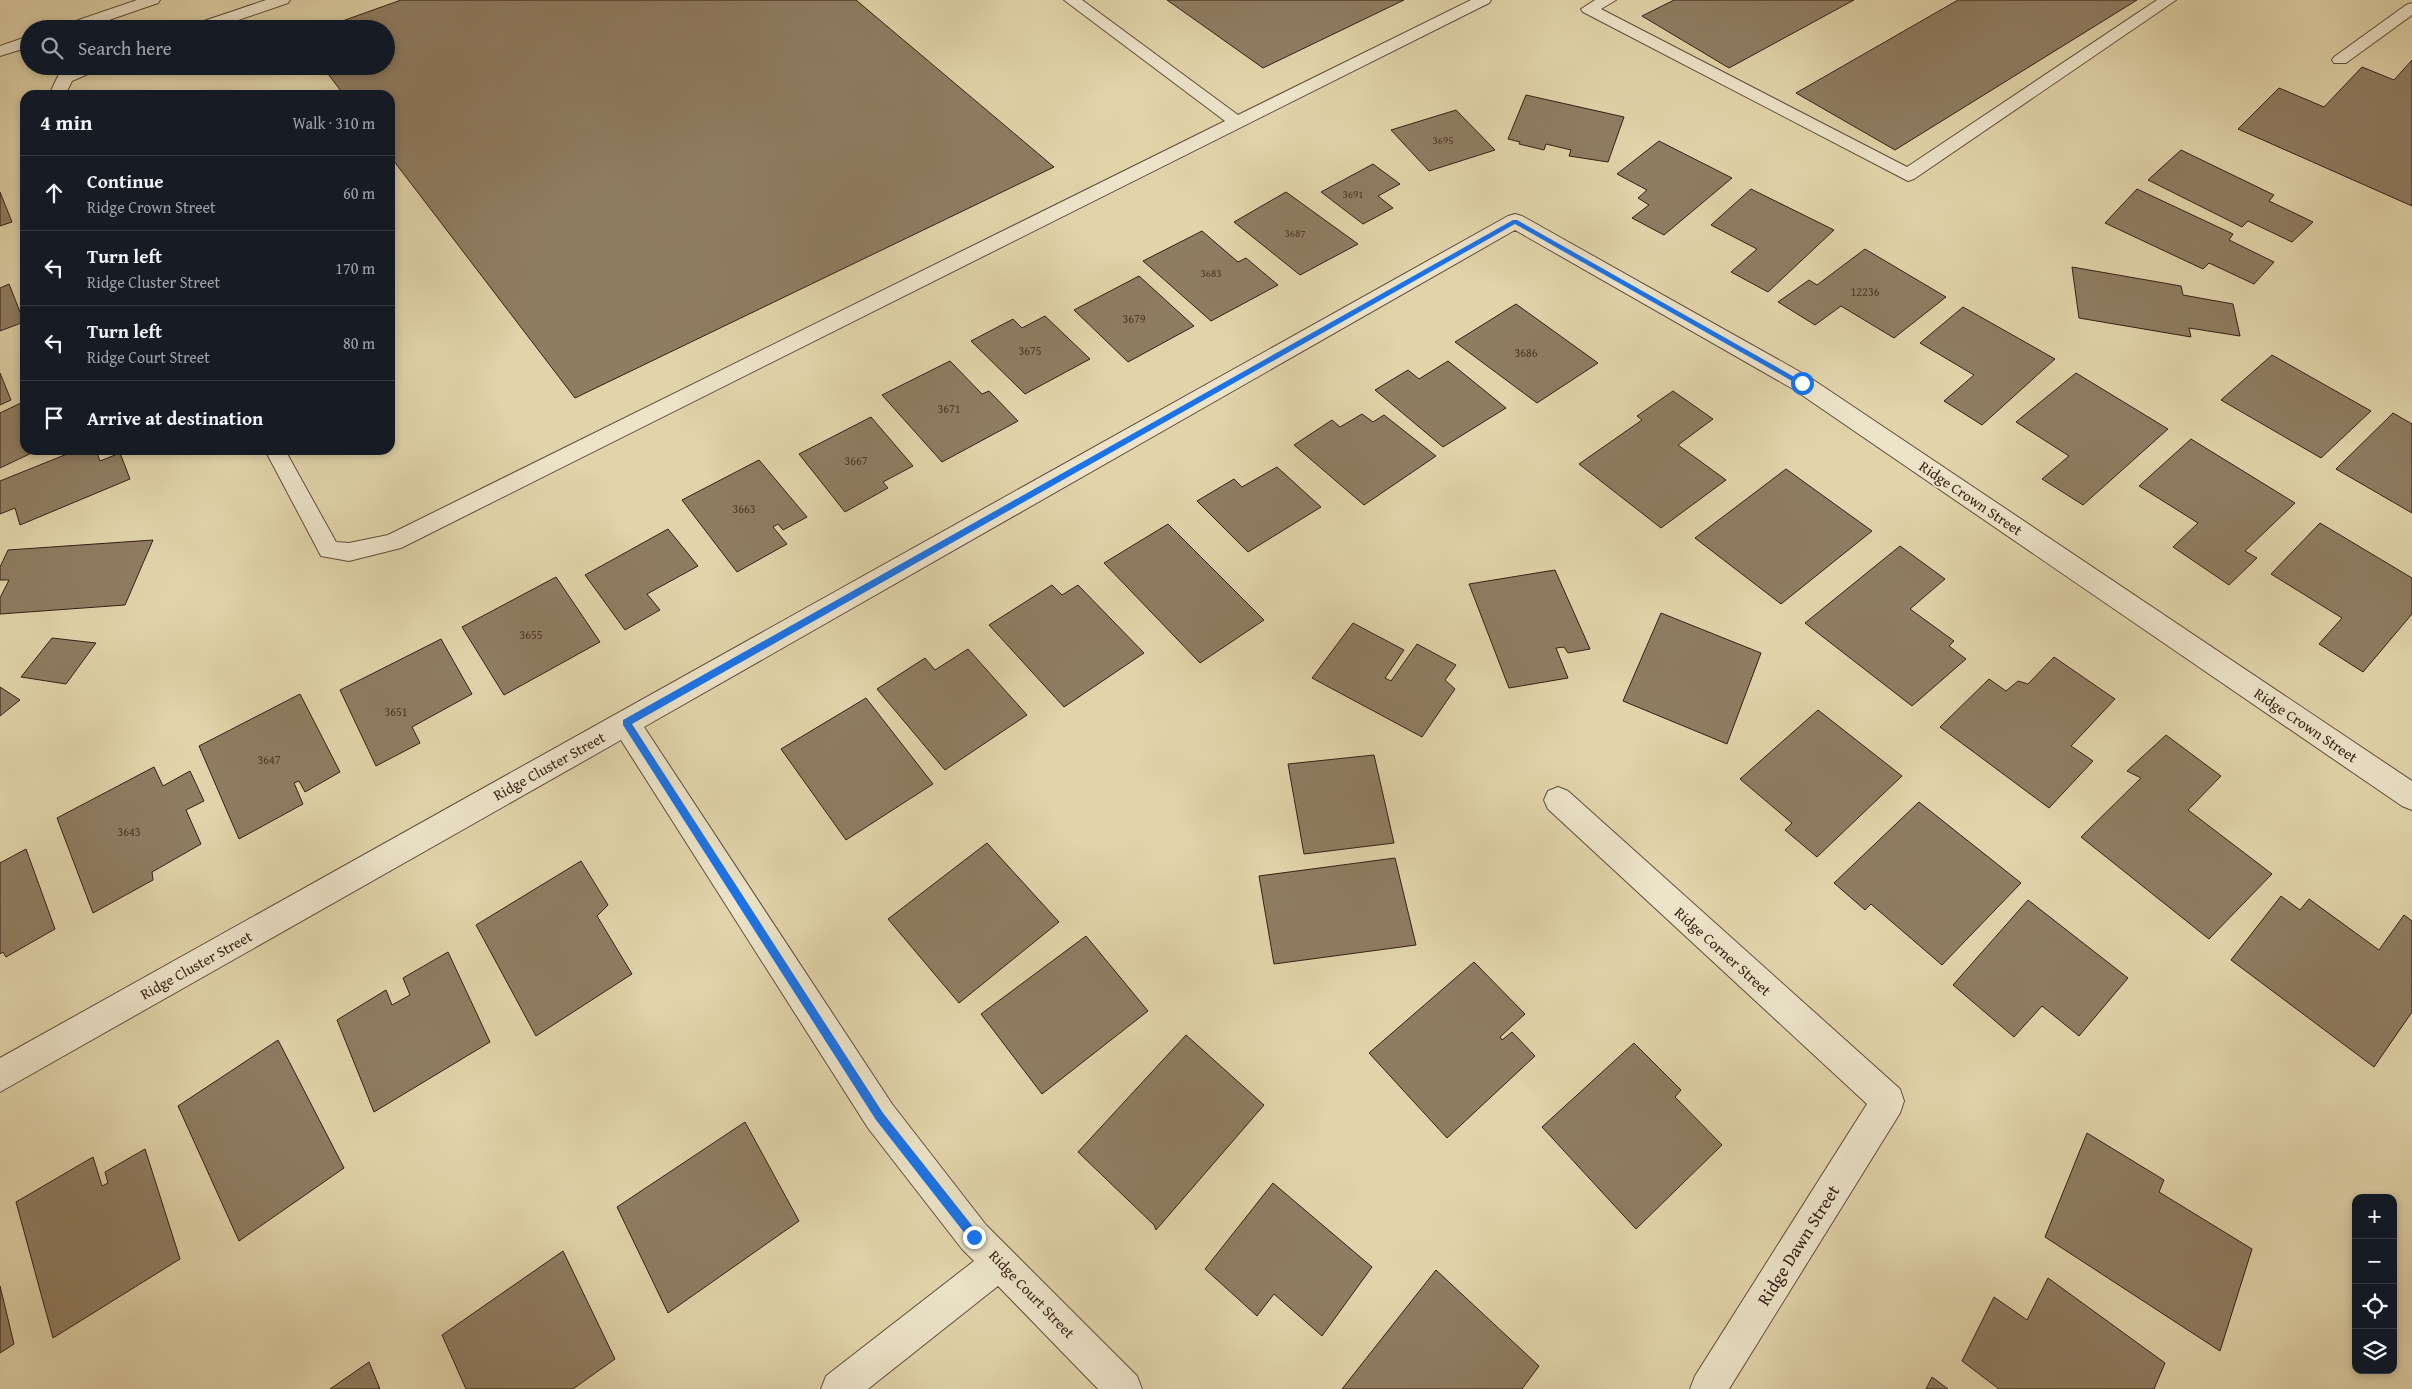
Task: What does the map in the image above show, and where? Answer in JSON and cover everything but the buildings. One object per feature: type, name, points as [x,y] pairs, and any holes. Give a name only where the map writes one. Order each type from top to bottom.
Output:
[{"type":"street","name":"Ridge Cluster Street","points":[[0,1076],[1515,221]]},
{"type":"street","name":"Ridge Crown Street","points":[[1515,221],[1802,383],[2412,797]]},
{"type":"street","name":"Ridge Court Street","points":[[626,722],[880,1116],[974,1237],[1001,1262],[1124,1389]]},
{"type":"street","name":"Ridge Corner Street","points":[[1558,800],[1888,1101]]},
{"type":"street","name":"Ridge Dawn Street","points":[[1708,1389],[1888,1101]]},
{"type":"street","points":[[839,1389],[1001,1262]]},
{"type":"lane","points":[[93,20],[152,0]]},
{"type":"lane","points":[[222,20],[282,0]]},
{"type":"lane","points":[[1072,0],[1238,123]]},
{"type":"lane","points":[[278,455],[330,550],[350,552],[393,542],[1483,0]]},
{"type":"lane","points":[[1608,0],[1589,9],[1908,175],[2168,0]]},
{"type":"lane","points":[[2340,60],[2412,8]]},
{"type":"lane","points":[[0,51],[20,45]]},
{"type":"lane","points":[[59,90],[65,78],[72,75]]},
{"type":"route","points":[[974,1237],[880,1116],[626,722],[1515,221],[1802,383]]}]
